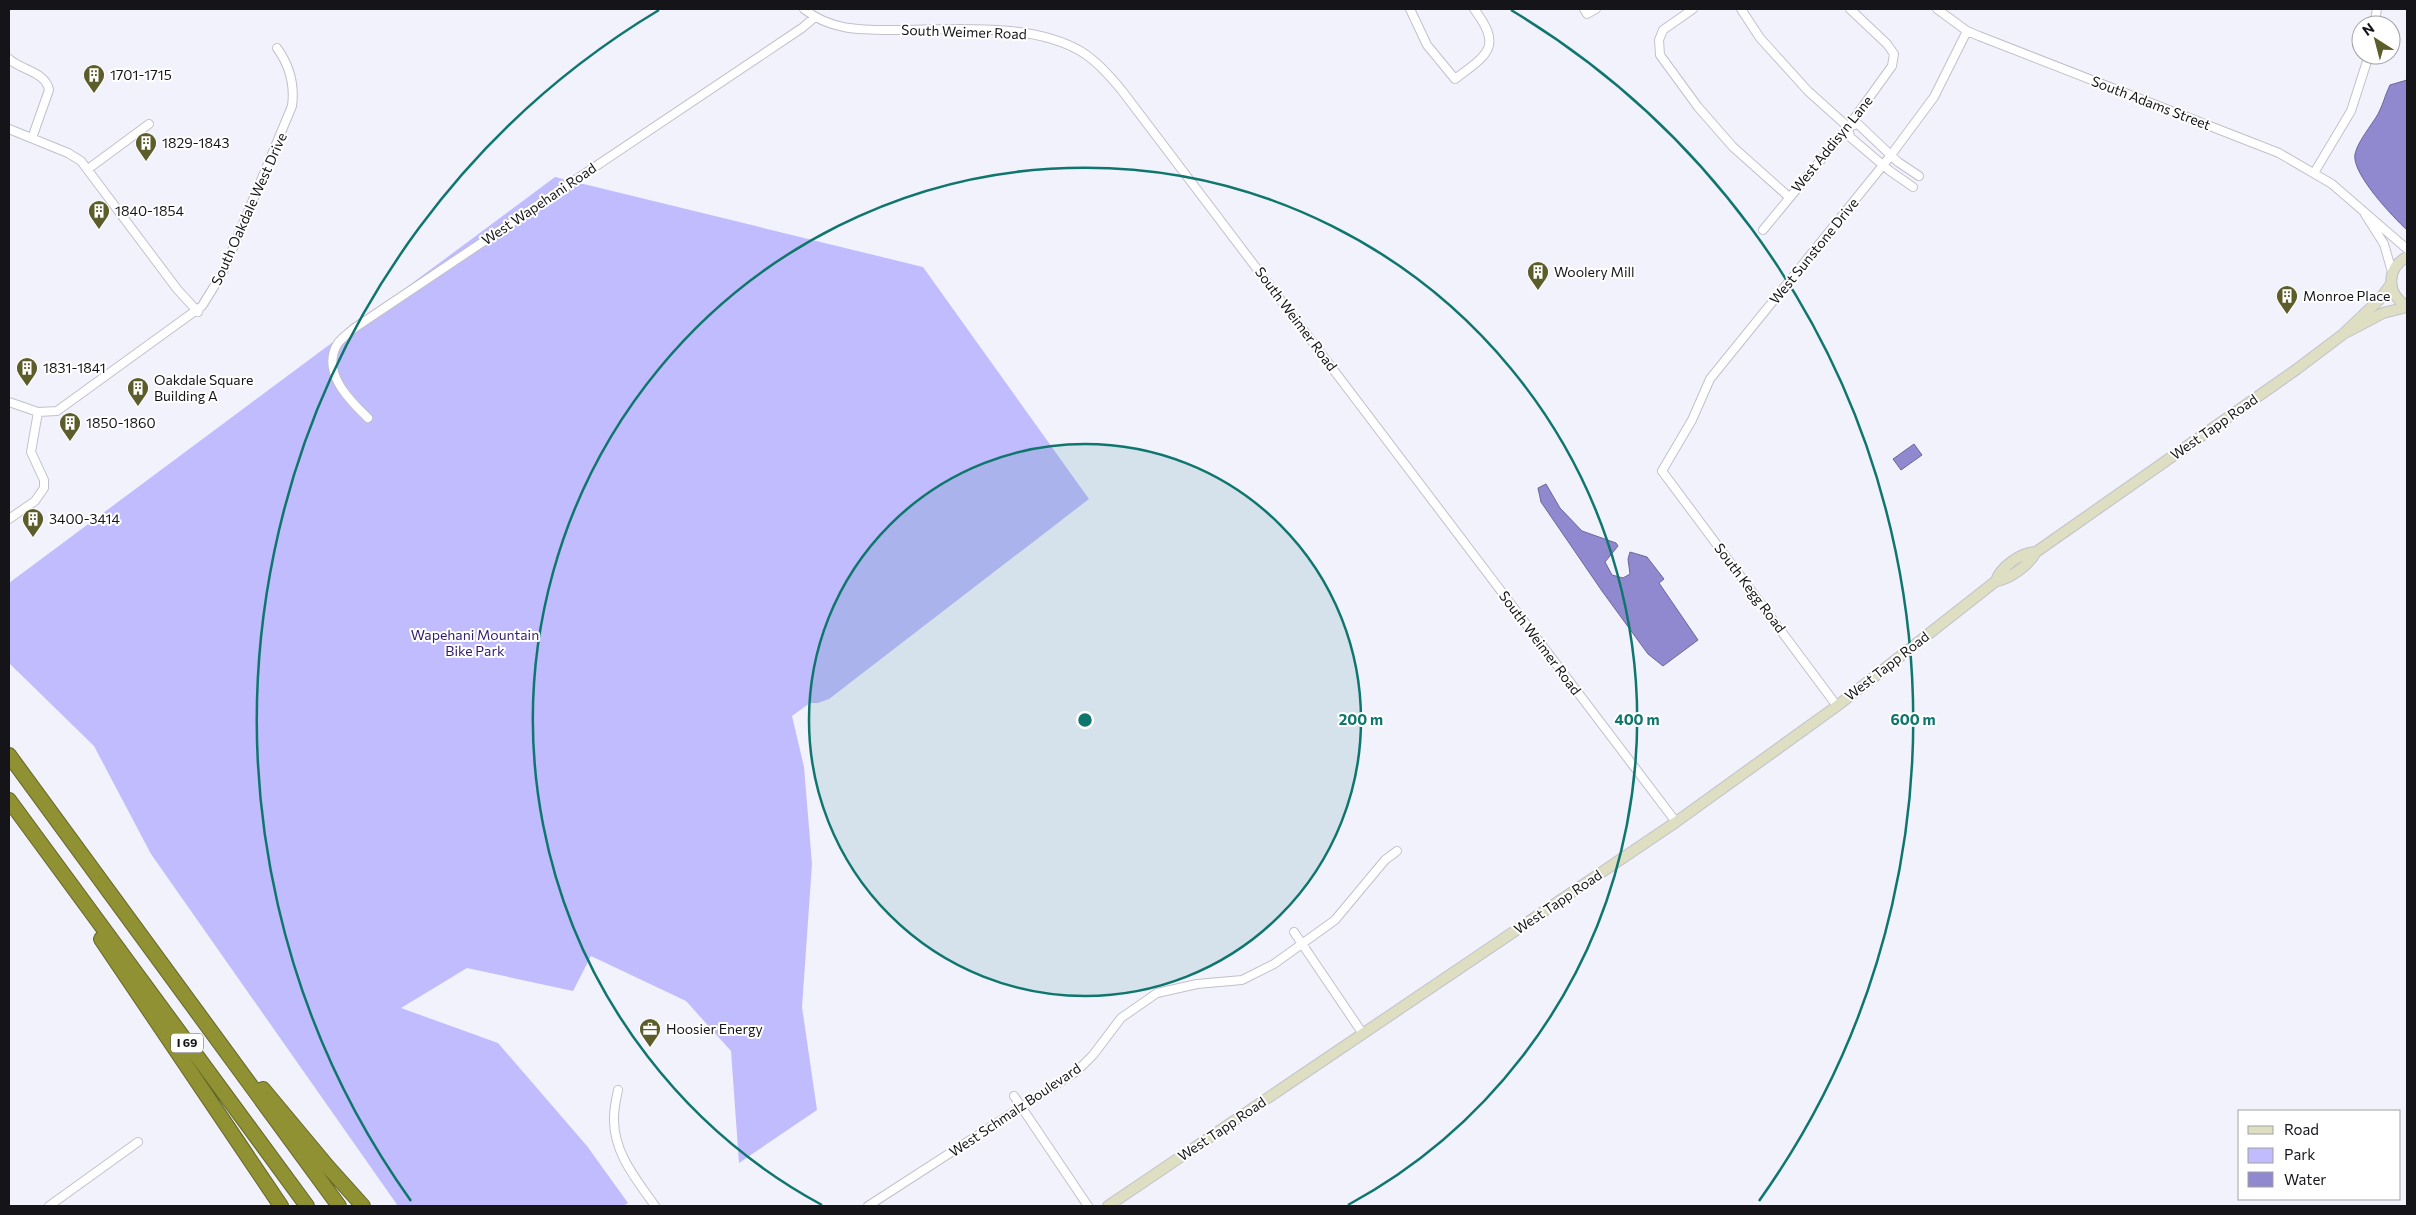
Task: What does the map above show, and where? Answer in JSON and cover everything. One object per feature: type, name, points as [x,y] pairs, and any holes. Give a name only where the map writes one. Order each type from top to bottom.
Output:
[{"type":"highway","name":"I 69","points":[[9,755],[339,1206]]},
{"type":"highway","name":"I 69","points":[[9,800],[307,1206]]},
{"type":"highway","points":[[67,880],[111,957],[281,1206]]},
{"type":"highway","points":[[182,992],[310,1147],[364,1206]]},
{"type":"main road","points":[[2391,284],[2392,272],[2407,257]]},
{"type":"main road","name":"West Tapp Road","points":[[2391,284],[2396,298],[2407,306]]},
{"type":"main road","name":"West Tapp Road","points":[[1108,1206],[1676,822],[1757,764],[1837,706],[1996,581],[1999,573],[2011,564],[2027,553],[2036,552],[2205,434],[2342,335],[2379,300],[2391,284]]},
{"type":"main road","name":"West Tapp Road","points":[[2342,335],[2383,313],[2407,306]]},
{"type":"street","name":"South Weimer Road","points":[[804,9],[814,17],[831,25],[852,29],[1027,32],[1053,38],[1074,47],[1102,68],[1129,99],[1676,822]]},
{"type":"street","points":[[1410,9],[1428,45],[1456,79],[1477,62],[1490,47],[1487,29],[1474,9]]},
{"type":"street","points":[[1586,11],[1596,9]]},
{"type":"street","points":[[1693,9],[1667,26],[1660,35],[1660,55],[1698,107],[1733,147],[1789,197]]},
{"type":"street","points":[[1741,9],[1760,38],[1808,91],[1848,126],[1850,137],[1914,187]]},
{"type":"street","name":"West Addisyn Lane","points":[[1763,230],[1848,126],[1892,66],[1894,54],[1887,44],[1850,9]]},
{"type":"street","name":"South Adams Street","points":[[1937,9],[1967,31],[2279,153],[2314,173],[2360,206],[2407,249]]},
{"type":"street","name":"West Wapehani Road","points":[[368,418],[340,387],[332,362],[338,343],[359,326],[802,28],[814,17]]},
{"type":"street","name":"West Sunstone Drive","points":[[1662,472],[1692,420],[1710,379],[1884,164],[1934,97],[1967,31]]},
{"type":"street","name":"South Oakdale West Drive","points":[[38,412],[57,412],[78,398],[198,312],[216,287],[292,106],[292,80],[288,67],[277,48]]},
{"type":"street","points":[[9,59],[18,67],[40,76],[48,83],[49,90],[32,138]]},
{"type":"street","points":[[2314,173],[2351,111],[2366,65]]},
{"type":"street","points":[[88,169],[149,124]]},
{"type":"street","points":[[1848,126],[1858,124],[1918,176]]},
{"type":"street","points":[[9,129],[68,153],[88,169],[177,289],[198,312]]},
{"type":"street","name":"South Adams Street","points":[[2360,206],[2384,244],[2392,272]]},
{"type":"street","points":[[9,402],[38,412],[31,452],[44,480],[44,488],[35,501],[9,519]]},
{"type":"street","name":"South Kegg Road","points":[[1662,472],[1837,706]]},
{"type":"street","name":"West Schmalz Boulevard","points":[[868,1206],[1077,1071],[1093,1055],[1121,1018],[1148,999],[1176,988],[1242,980],[1274,964],[1335,920],[1385,860],[1397,851]]},
{"type":"street","points":[[1294,932],[1363,1034]]},
{"type":"street","points":[[618,1090],[614,1118],[617,1144],[629,1169],[655,1206]]},
{"type":"street","points":[[1014,1096],[1088,1206]]},
{"type":"street","points":[[49,1206],[138,1142]]},
{"type":"green space","name":"Wapehani Mountain Bike Park","points":[[555,177],[923,267],[1089,499],[829,699],[818,703],[810,703],[792,716],[804,767],[812,864],[802,1007],[817,1110],[739,1163],[731,1051],[686,1001],[591,956],[573,991],[467,968],[401,1008],[498,1043],[587,1146],[628,1203],[623,1206],[398,1206],[151,854],[94,746],[9,663],[9,583]]},
{"type":"water","points":[[2407,80],[2407,230],[2383,205],[2366,183],[2359,172],[2355,154],[2380,111],[2390,85]]},
{"type":"water","points":[[1914,444],[1922,455],[1901,470],[1893,459]]},
{"type":"water","points":[[1546,484],[1560,508],[1582,531],[1616,543],[1618,546],[1605,562],[1612,575],[1623,578],[1630,574],[1628,559],[1630,552],[1647,557],[1664,579],[1659,583],[1698,640],[1663,666],[1648,654],[1541,502],[1538,488]]},
{"type":"place","name":"1701-1715","points":[[94,94]]},
{"type":"place","name":"1829-1843","points":[[146,162]]},
{"type":"place","name":"1840-1854","points":[[99,230]]},
{"type":"place","name":"Woolery Mill","points":[[1538,291]]},
{"type":"place","name":"Monroe Place","points":[[2287,315]]},
{"type":"place","name":"1831-1841","points":[[27,387]]},
{"type":"place","name":"Oakdale Square Building A","points":[[138,407]]},
{"type":"place","name":"1850-1860","points":[[70,442]]},
{"type":"place","name":"3400-3414","points":[[33,538]]},
{"type":"place","name":"Hoosier Energy","points":[[650,1048]]}]
